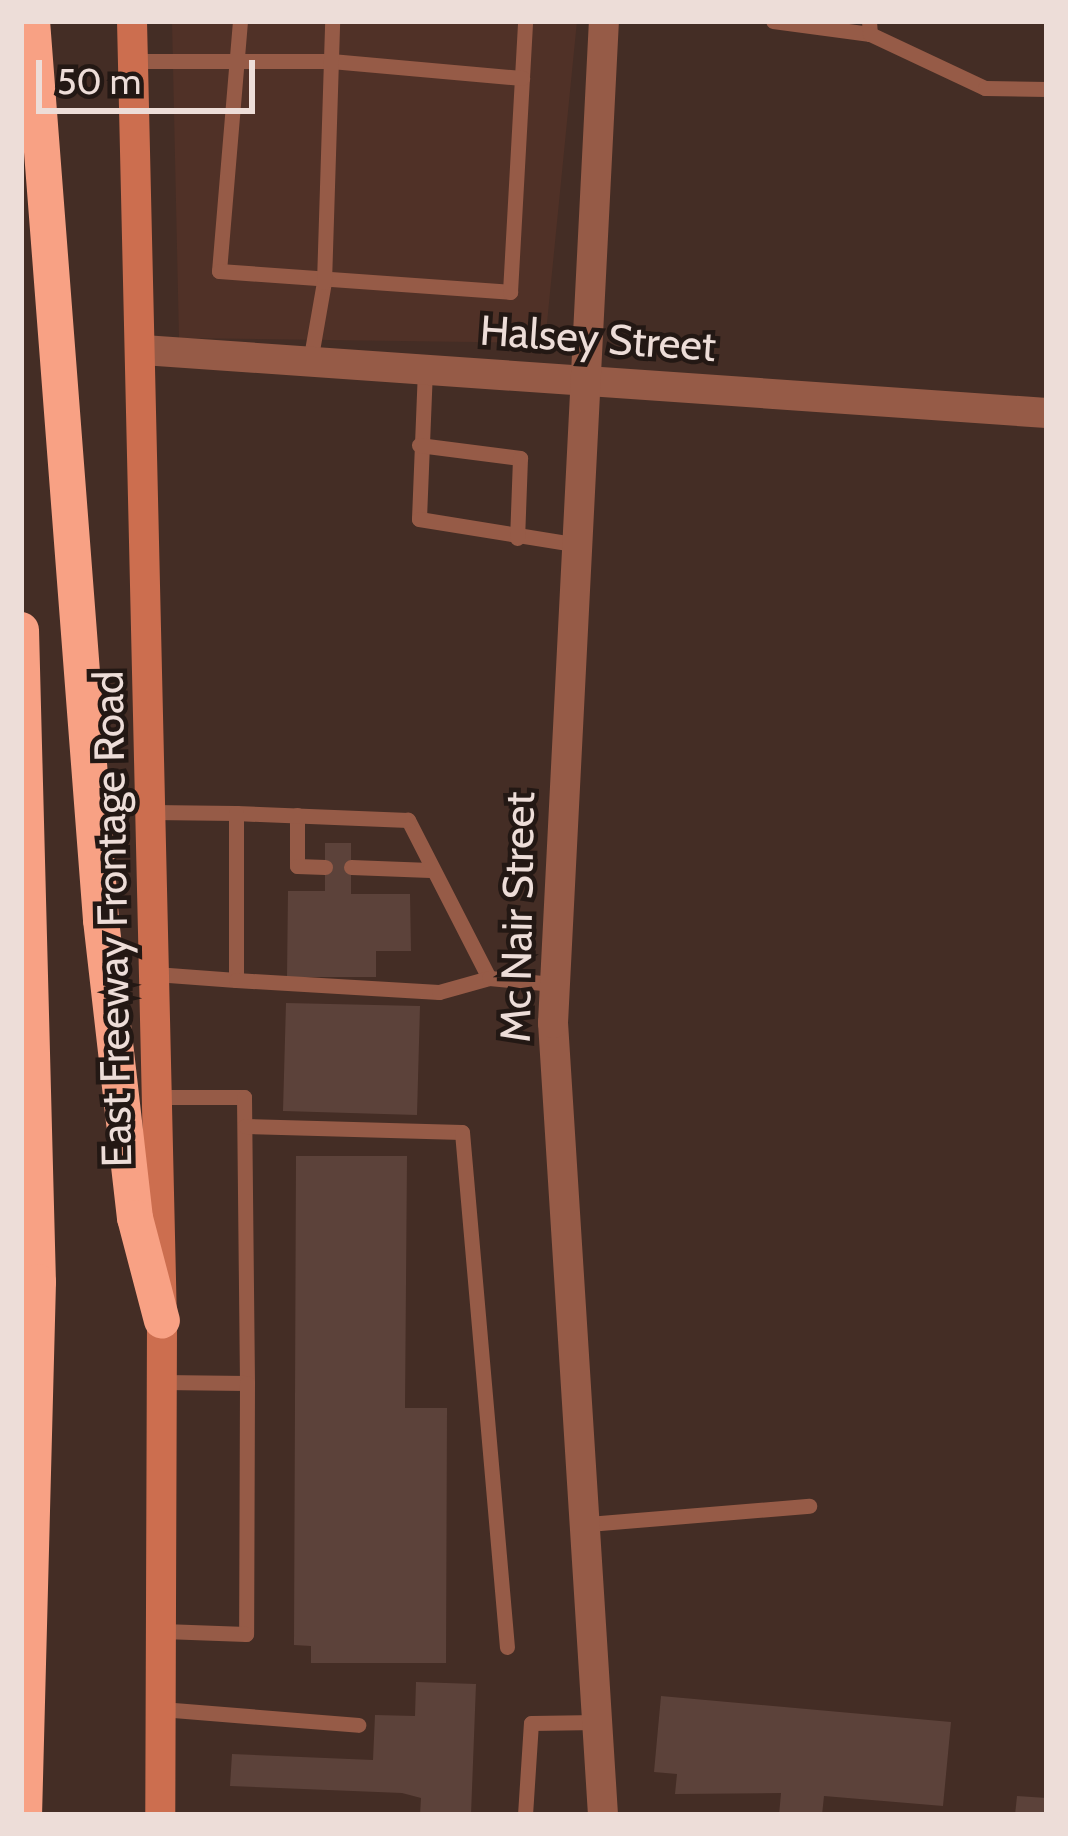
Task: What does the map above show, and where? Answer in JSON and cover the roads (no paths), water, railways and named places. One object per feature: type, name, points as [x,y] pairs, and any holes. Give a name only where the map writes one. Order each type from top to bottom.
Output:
[{"type":"highway","points":[[32,21],[101,920],[135,1218],[162,1321]]},
{"type":"highway","points":[[21,630],[38,1282],[24,1815]]},
{"type":"main road","name":"East Freeway Frontage Road","points":[[132,21],[162,1321],[160,1815]]},
{"type":"street","name":"Mc Nair Street","points":[[603,1815],[602,1722],[554,984],[604,21]]},
{"type":"street","name":"Halsey Street","points":[[143,350],[1047,412]]},
{"type":"lane","points":[[240,21],[219,271],[510,292],[525,21]]},
{"type":"lane","points":[[310,362],[324,282],[332,21]]},
{"type":"lane","points":[[773,21],[869,28],[985,88],[1047,89]]},
{"type":"lane","points":[[133,61],[331,61],[522,78]]},
{"type":"lane","points":[[425,369],[419,519],[574,544]]},
{"type":"lane","points":[[419,445],[520,458],[518,538]]},
{"type":"lane","points":[[152,812],[408,820],[489,978]]},
{"type":"lane","points":[[236,813],[236,980]]},
{"type":"lane","points":[[297,815],[297,866],[325,867]]},
{"type":"lane","points":[[351,867],[430,870]]},
{"type":"lane","points":[[155,974],[439,992],[489,978],[554,984]]},
{"type":"lane","points":[[158,1097],[244,1097],[247,1383],[246,1634],[163,1630]]},
{"type":"lane","points":[[244,1126],[462,1132],[507,1647]]},
{"type":"lane","points":[[162,1382],[247,1383]]},
{"type":"lane","points":[[588,1524],[809,1506]]},
{"type":"lane","points":[[160,1709],[358,1725]]},
{"type":"lane","points":[[526,1815],[531,1723],[602,1722]]}]
